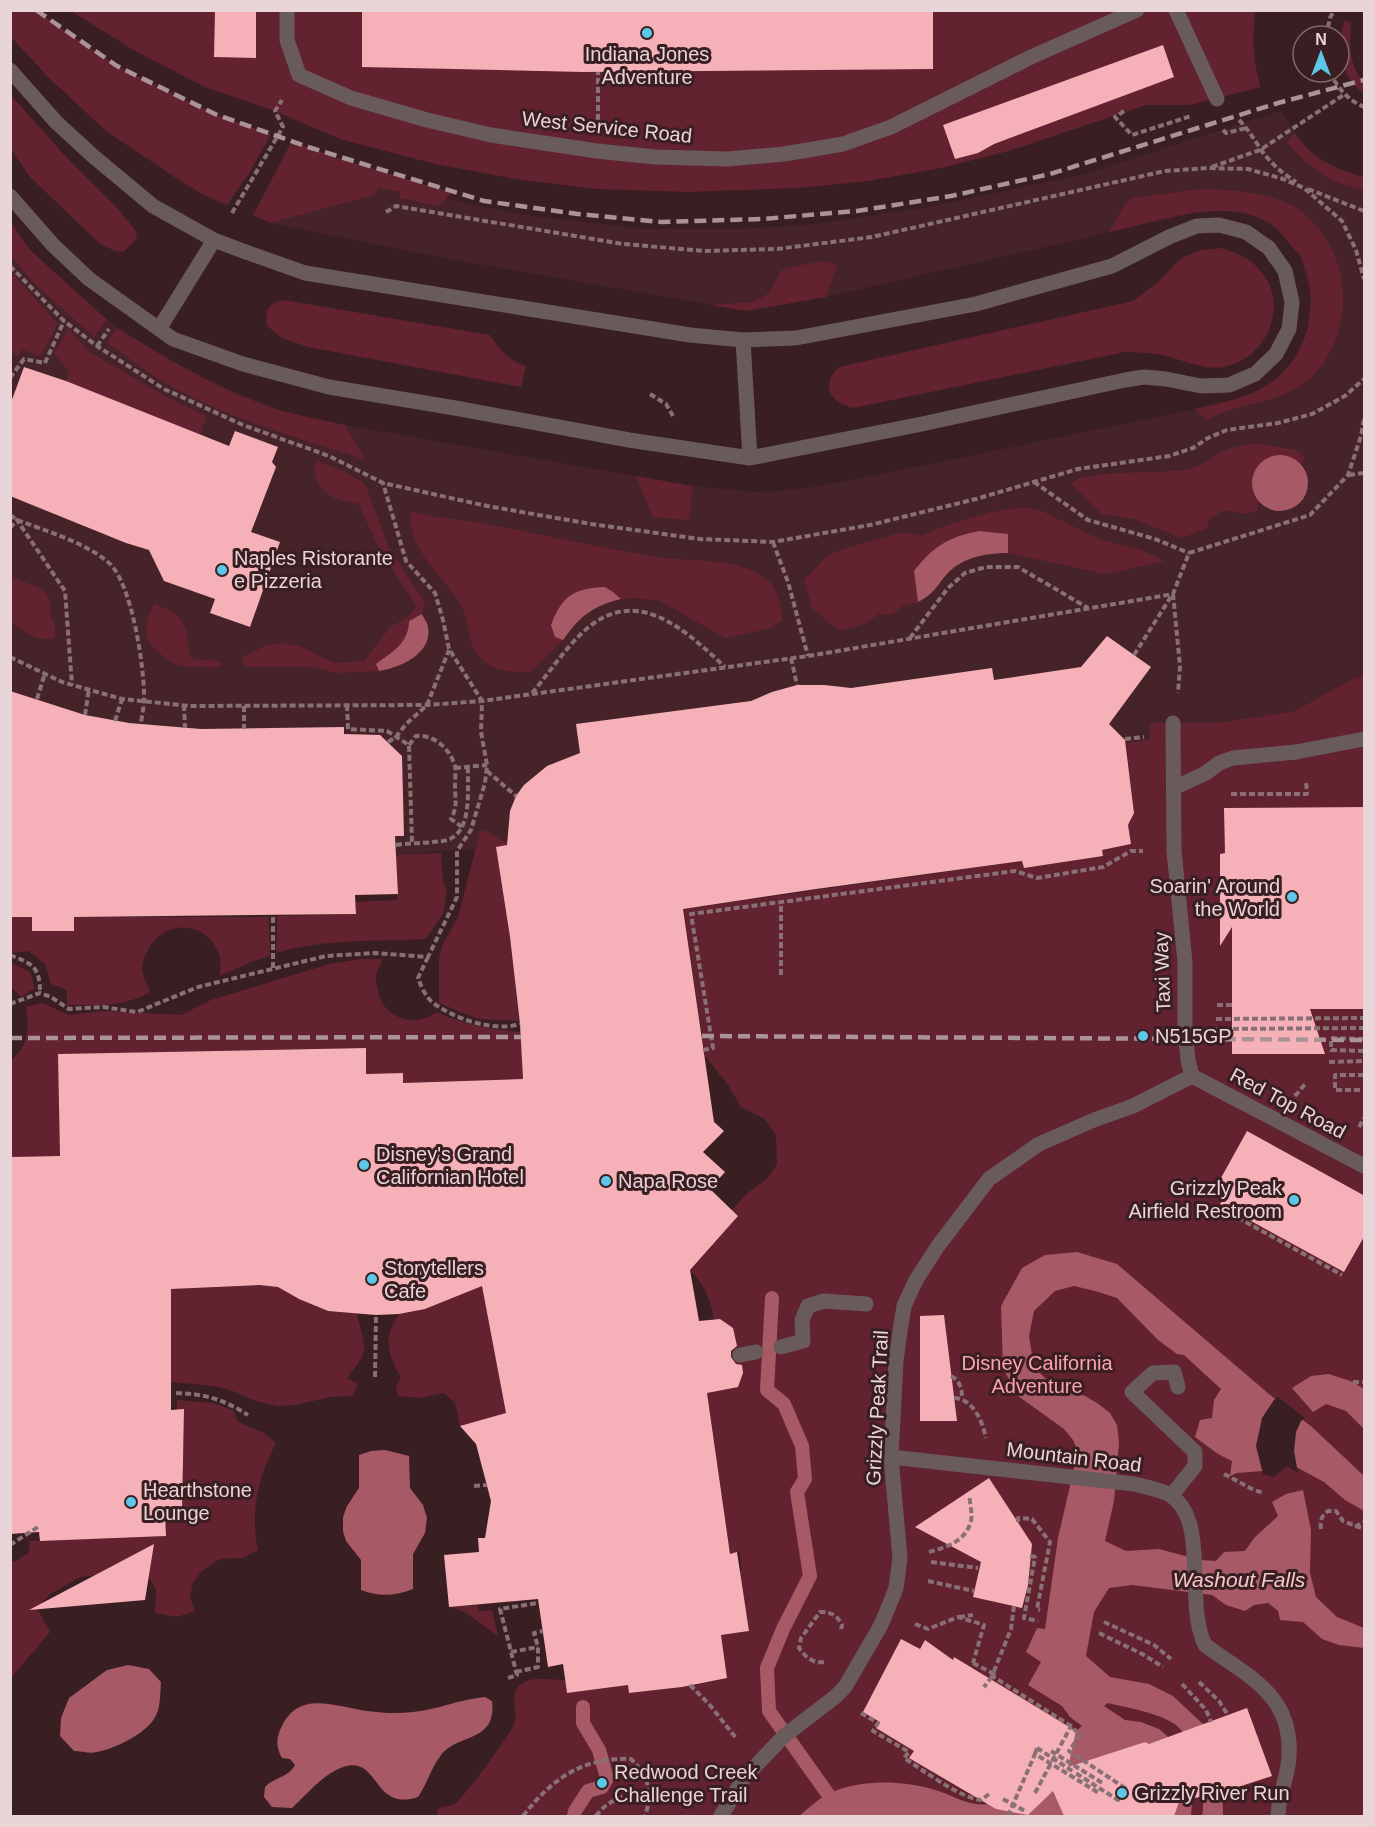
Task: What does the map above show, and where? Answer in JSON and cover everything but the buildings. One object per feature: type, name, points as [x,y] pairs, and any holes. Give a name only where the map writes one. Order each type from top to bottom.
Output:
[{"type":"street","points":[[286,10],[287,40],[299,75]]},
{"type":"street","name":"West Service Road","points":[[299,75],[351,98],[427,120],[491,135],[655,157],[729,159],[784,154],[843,144],[891,127],[1031,57],[1137,10]]},
{"type":"street","points":[[1176,10],[1217,99]]},
{"type":"street","points":[[10,70],[56,122],[153,206],[214,240],[305,273],[690,335],[743,340],[796,338],[976,304],[1112,266],[1171,236],[1197,226],[1219,225],[1246,232],[1269,248],[1285,271],[1292,302],[1289,329],[1276,354],[1255,374],[1229,385],[1201,386],[1144,377],[750,458],[629,440],[329,387],[243,364],[172,339],[89,279],[53,245],[10,196]]},
{"type":"street","points":[[159,329],[214,240]]},
{"type":"street","points":[[743,340],[750,458]]},
{"type":"street","name":"Taxi Way","points":[[1173,723],[1174,851],[1185,962],[1185,1025],[1192,1076]]},
{"type":"street","points":[[1174,788],[1206,773],[1219,763],[1233,758],[1296,752],[1365,739]]},
{"type":"street","name":"Red Top Road","points":[[1192,1076],[1365,1167]]},
{"type":"street","name":"Grizzly Peak Trail","points":[[721,1816],[744,1778],[784,1736],[835,1697],[845,1686],[886,1613],[896,1588],[900,1558],[891,1457],[896,1361],[904,1306],[916,1280],[938,1246],[989,1179],[1039,1144],[1133,1106],[1192,1076]]},
{"type":"street","points":[[781,1347],[803,1341],[802,1320],[808,1306],[824,1301],[866,1304]]},
{"type":"street","points":[[740,1355],[756,1352]]},
{"type":"street","points":[[1178,1387],[1174,1372],[1153,1373],[1132,1392],[1195,1452],[1195,1466],[1171,1496],[1190,1518],[1193,1537],[1195,1612],[1199,1633],[1204,1644],[1271,1694],[1281,1712],[1289,1734],[1289,1759],[1278,1816]]},
{"type":"street","name":"Mountain Road","points":[[891,1457],[1134,1484],[1153,1488],[1171,1496]]},
{"type":"path","points":[[1329,24],[1334,10]]},
{"type":"path","points":[[597,151],[598,72]]},
{"type":"path","points":[[214,240],[283,127],[275,111],[299,75]]},
{"type":"path","points":[[1336,84],[1356,103],[1365,107]]},
{"type":"path","points":[[1208,168],[1260,150],[1345,94]]},
{"type":"path","points":[[1217,99],[1247,128],[1260,150],[1281,172],[1304,188],[1342,221],[1356,250],[1365,279]]},
{"type":"path","points":[[1124,111],[1115,117],[1132,135],[1195,115]]},
{"type":"path","points":[[1219,126],[1226,134],[1247,128]]},
{"type":"path","points":[[386,212],[396,206],[623,244],[706,251],[777,249],[872,237],[1165,171],[1208,168],[1248,169],[1283,179],[1347,206],[1365,210]]},
{"type":"path","points":[[10,266],[64,321],[97,346],[164,389],[243,425],[329,456],[383,483],[487,506],[700,539],[773,542],[870,525],[976,499],[1078,469],[1169,456],[1193,448],[1208,438],[1227,430],[1278,423],[1311,414],[1345,396],[1365,379]]},
{"type":"path","points":[[10,378],[24,359],[45,363],[64,321]]},
{"type":"path","points":[[1033,482],[1088,520],[1155,539],[1189,553],[1310,515],[1348,475],[1365,419]]},
{"type":"path","points":[[1348,475],[1365,473]]},
{"type":"path","points":[[383,483],[406,561],[435,593],[449,649],[482,702],[481,732],[487,765],[479,808],[471,830],[457,851],[457,897],[418,978],[431,1001],[466,1020],[485,1025],[520,1024]]},
{"type":"path","points":[[10,515],[78,544],[110,564],[129,597],[141,658],[144,701],[141,723]]},
{"type":"path","points":[[10,528],[17,519]]},
{"type":"path","points":[[17,519],[65,591],[72,685]]},
{"type":"path","points":[[773,542],[788,582],[808,656]]},
{"type":"path","points":[[1134,655],[1173,594],[1189,553]]},
{"type":"path","points":[[909,638],[948,588],[965,573],[986,567],[1018,567],[1088,608]]},
{"type":"path","points":[[10,657],[72,685],[122,699],[184,705],[426,705],[482,702],[532,693],[808,656],[1173,594]]},
{"type":"path","points":[[1173,594],[1180,666],[1177,695]]},
{"type":"path","points":[[532,693],[583,632],[610,613],[636,610],[667,620],[696,640],[725,667]]},
{"type":"path","points":[[388,742],[396,737],[426,705],[449,649]]},
{"type":"path","points":[[791,658],[797,685]]},
{"type":"path","points":[[37,699],[45,673]]},
{"type":"path","points":[[85,715],[90,689]]},
{"type":"path","points":[[115,721],[122,699]]},
{"type":"path","points":[[184,705],[185,728]]},
{"type":"path","points":[[244,705],[244,729]]},
{"type":"path","points":[[347,705],[348,729],[387,731],[409,745]]},
{"type":"path","points":[[412,843],[409,745],[416,736],[423,735],[433,739],[447,749],[455,768],[457,807],[450,819],[462,827]]},
{"type":"path","points":[[455,768],[487,765]]},
{"type":"path","points":[[396,845],[446,841],[458,834],[468,813],[468,767]]},
{"type":"path","points":[[487,771],[516,796]]},
{"type":"path","points":[[1224,794],[1296,794]]},
{"type":"path","points":[[703,1050],[713,1048],[691,914],[1015,871],[1037,878],[1103,867],[1131,851],[1152,852]]},
{"type":"path","points":[[781,903],[781,975]]},
{"type":"path","points":[[273,917],[273,968]]},
{"type":"path","points":[[10,1004],[40,993],[51,997],[69,1010],[103,1007],[137,1012],[198,987],[326,956],[375,953],[428,957]]},
{"type":"path","points":[[10,956],[30,963],[40,977],[40,993]]},
{"type":"path","points":[[1221,1005],[1234,1005]]},
{"type":"path","points":[[1185,1025],[1243,1018],[1365,1018]]},
{"type":"path","points":[[1243,1018],[1243,1029]]},
{"type":"path","points":[[1185,1025],[1243,1029],[1365,1028]]},
{"type":"path","points":[[1365,1039],[1331,1038],[1331,1050],[1365,1051]]},
{"type":"path","points":[[1329,1062],[1365,1061]]},
{"type":"path","points":[[1365,1075],[1335,1075],[1335,1090],[1365,1090]]},
{"type":"path","points":[[1299,1091],[1306,1083]]},
{"type":"path","points":[[1356,1131],[1365,1118]]},
{"type":"path","points":[[1222,1209],[1342,1275]]},
{"type":"path","points":[[375,1377],[376,1315]]},
{"type":"path","points":[[951,1376],[958,1380],[962,1398]]},
{"type":"path","points":[[1353,1382],[1365,1382]]},
{"type":"path","points":[[176,1393],[197,1393],[227,1401],[248,1415]]},
{"type":"path","points":[[954,1398],[962,1398],[973,1406],[986,1435],[988,1468]]},
{"type":"path","points":[[1216,1469],[1264,1493]]},
{"type":"path","points":[[474,1486],[487,1485]]},
{"type":"path","points":[[900,1558],[949,1546],[959,1539],[971,1520],[970,1499],[973,1488]]},
{"type":"path","points":[[1321,1529],[1320,1522],[1328,1511],[1335,1511],[1344,1521],[1354,1527],[1364,1529]]},
{"type":"path","points":[[1018,1522],[1018,1518],[1032,1519],[1050,1542],[1038,1610]]},
{"type":"path","points":[[1354,1527],[1365,1522]]},
{"type":"path","points":[[10,1545],[38,1527]]},
{"type":"path","points":[[1030,1556],[1035,1557],[1024,1618],[1038,1621]]},
{"type":"path","points":[[900,1558],[978,1568]]},
{"type":"path","points":[[898,1575],[975,1591]]},
{"type":"path","points":[[508,1678],[517,1675],[500,1609],[538,1603]]},
{"type":"path","points":[[1008,1816],[1037,1748],[1118,1800],[1125,1788],[1069,1751],[1080,1735],[1071,1726],[992,1676],[1011,1629],[1014,1606]]},
{"type":"path","points":[[820,1612],[828,1612],[839,1617],[842,1625],[834,1646],[823,1663],[805,1656],[799,1648],[801,1638],[820,1612]]},
{"type":"path","points":[[886,1613],[928,1629],[958,1617],[973,1615]]},
{"type":"path","points":[[958,1617],[984,1625],[973,1663],[994,1674],[984,1686]]},
{"type":"path","points":[[1104,1622],[1154,1645],[1171,1659]]},
{"type":"path","points":[[516,1672],[538,1667],[538,1647],[534,1634],[543,1631]]},
{"type":"path","points":[[1099,1633],[1163,1667]]},
{"type":"path","points":[[834,1646],[863,1656]]},
{"type":"path","points":[[511,1652],[538,1647]]},
{"type":"path","points":[[1191,1676],[1219,1701],[1228,1715]]},
{"type":"path","points":[[1182,1684],[1206,1710],[1211,1722]]},
{"type":"path","points":[[690,1685],[709,1704],[736,1738]]},
{"type":"path","points":[[835,1697],[878,1723],[873,1731],[906,1749],[909,1752],[904,1758],[972,1799],[981,1800],[989,1794]]},
{"type":"path","points":[[1035,1793],[1071,1726]]},
{"type":"path","points":[[1051,1751],[1104,1784]]},
{"type":"path","points":[[1035,1754],[1099,1793]]},
{"type":"path","points":[[523,1816],[538,1797],[556,1781],[588,1764],[612,1758],[631,1759],[644,1772],[649,1793],[649,1804],[645,1816]]},
{"type":"path","points":[[596,1816],[610,1803],[628,1794],[649,1793]]},
{"type":"path","points":[[1003,1799],[1025,1811]]},
{"type":"shaded area","points":[[1280,111],[1308,151],[1326,164],[1364,177],[1364,676],[1352,679],[1295,711],[1218,723],[1173,723],[1150,741],[1126,743],[1134,813],[1128,825],[1131,844],[1103,850],[1103,856],[1024,868],[1022,861],[683,909],[510,937],[496,847],[396,855],[398,894],[11,897],[10,221],[30,250],[117,328],[184,368],[236,393],[286,412],[345,425],[692,486],[758,492],[801,489],[1177,413],[1237,399],[1258,391],[1288,368],[1297,357],[1307,333],[1311,299],[1301,257],[1278,229],[1270,223],[1240,212],[1214,211],[1190,214],[826,297],[746,311],[439,257],[270,223],[375,195],[377,188],[400,192],[437,206],[446,199],[525,215],[644,229],[736,229],[809,225],[928,207],[1089,173]]},
{"type":"green space","points":[[11,10],[36,11],[117,66],[215,114],[271,134],[248,175],[227,205],[179,180],[106,131],[48,77],[11,37]]},
{"type":"green space","points":[[71,11],[1255,11],[1255,59],[1261,87],[1190,105],[1146,105],[1009,151],[941,168],[868,181],[799,188],[687,192],[598,189],[522,180],[435,164],[340,139],[275,111],[207,88],[135,51]]},
{"type":"green space","points":[[1351,54],[1355,69],[1364,81],[1364,94],[1351,80]]},
{"type":"green space","points":[[10,94],[136,231],[137,239],[123,252],[115,251],[99,243],[29,176],[11,148]]},
{"type":"green space","points":[[1294,133],[1309,150],[1325,162],[1364,177],[1364,189],[1342,184],[1312,167],[1287,143]]},
{"type":"green space","points":[[292,141],[337,158],[452,193],[438,206],[400,198],[400,192],[378,188],[375,195],[270,223],[253,215]]},
{"type":"green space","points":[[1201,189],[1238,191],[1265,196],[1298,209],[1317,226],[1330,246],[1339,269],[1343,293],[1342,317],[1335,341],[1324,362],[1307,381],[1280,396],[1230,410],[1205,420],[1195,409],[1250,394],[1279,376],[1290,364],[1305,337],[1311,306],[1310,290],[1302,259],[1276,228],[1252,215],[1239,212],[1206,211],[1174,216],[1109,232],[1126,203],[1132,198]]},
{"type":"green space","points":[[10,221],[30,250],[107,320],[94,337],[38,287],[11,256]]},
{"type":"green space","points":[[1222,248],[1246,258],[1258,268],[1268,281],[1273,295],[1274,310],[1271,325],[1255,351],[1243,360],[1228,366],[1204,367],[1161,355],[1125,352],[853,408],[838,402],[830,392],[830,381],[839,367],[1133,301],[1157,283],[1181,258],[1201,250]]},
{"type":"green space","points":[[823,261],[837,265],[826,297],[746,311],[711,305],[754,302],[769,293],[780,272],[786,268]]},
{"type":"green space","points":[[11,272],[58,324],[40,356],[21,349],[18,356],[11,352]]},
{"type":"green space","points":[[284,300],[490,335],[505,354],[526,366],[521,387],[308,347],[282,338],[267,326],[267,311],[274,303]]},
{"type":"green space","points":[[69,328],[88,351],[166,397],[206,416],[200,435],[66,381],[69,371],[54,354]]},
{"type":"green space","points":[[117,328],[199,376],[242,396],[286,412],[345,425],[366,460],[246,420],[176,389],[107,343]]},
{"type":"green space","points":[[1256,443],[1296,450],[1305,458],[1301,465],[1291,459],[1281,457],[1271,458],[1261,463],[1254,494],[1259,502],[1257,511],[1246,514],[1224,510],[1208,520],[1208,528],[1181,538],[1134,519],[1101,514],[1071,483],[1108,474],[1188,469],[1200,465],[1225,450]]},
{"type":"green space","points":[[317,461],[345,472],[365,484],[389,548],[425,602],[422,614],[409,621],[403,641],[376,664],[379,671],[336,673],[314,667],[246,667],[242,662],[243,657],[265,646],[283,643],[300,646],[334,663],[364,661],[391,626],[404,620],[417,607],[379,548],[358,503],[337,499],[321,488],[315,475],[314,468]]},
{"type":"green space","points":[[636,476],[692,486],[688,520],[653,517]]},
{"type":"green space","points":[[1023,507],[1042,511],[1099,539],[1141,550],[1165,561],[1110,573],[1100,573],[1008,553],[1007,534],[964,534],[954,537],[936,549],[914,571],[918,602],[902,606],[892,615],[879,614],[864,624],[839,631],[812,608],[804,580],[828,555],[903,532],[920,536],[953,523],[992,512]]},
{"type":"green space","points":[[411,511],[666,558],[737,565],[759,574],[771,583],[777,594],[783,620],[768,629],[725,638],[660,601],[621,599],[613,592],[555,637],[563,640],[531,672],[497,668],[485,662],[476,651],[470,639],[461,606],[420,550],[411,525]]},
{"type":"green space","points":[[10,575],[38,588],[47,595],[55,625],[54,638],[36,637],[11,621]]},
{"type":"green space","points":[[154,604],[178,616],[184,624],[191,658],[222,663],[221,667],[175,664],[156,650],[146,632]]},
{"type":"green space","name":"Disney California Adventure","points":[[1364,676],[1364,1816],[437,1816],[438,1808],[454,1804],[461,1798],[504,1740],[514,1724],[515,1694],[520,1685],[525,1682],[535,1679],[565,1680],[567,1693],[628,1685],[629,1693],[682,1687],[727,1678],[721,1635],[749,1631],[747,1615],[740,1616],[733,1572],[742,1570],[739,1552],[730,1554],[705,1382],[699,1322],[714,1320],[706,1293],[690,1270],[738,1216],[732,1210],[746,1194],[767,1179],[777,1164],[776,1135],[765,1119],[741,1107],[728,1085],[705,1056],[683,909],[1022,861],[1024,868],[1103,856],[1102,850],[1131,844],[1128,825],[1134,813],[1126,743],[1150,740],[1150,723],[1218,723],[1295,711],[1352,679]]},
{"type":"green space","points":[[484,830],[510,845],[496,847],[510,937],[519,1021],[478,1019],[439,1003],[439,959],[443,944],[458,917],[480,832]]},
{"type":"green space","points":[[441,853],[443,881],[447,890],[443,914],[426,939],[332,943],[276,953],[277,916],[356,914],[356,902],[397,900],[396,855]]},
{"type":"green space","points":[[10,917],[32,917],[32,931],[74,917],[269,917],[270,956],[220,976],[218,952],[206,936],[198,930],[188,928],[169,930],[160,935],[145,956],[142,970],[150,992],[120,1003],[67,1005],[67,990],[51,984],[45,964],[29,951],[12,953]]},
{"type":"green space","points":[[361,959],[383,959],[376,976],[381,1001],[393,1014],[401,1018],[419,1019],[437,1012],[478,1026],[521,1032],[523,1079],[403,1083],[403,1073],[366,1074],[366,1048],[59,1054],[60,1156],[11,1157],[10,1061],[21,1049],[26,1037],[26,1007],[43,1003],[68,1015],[104,1011],[181,1015],[211,1000],[329,964]]},
{"type":"green space","points":[[10,962],[30,972],[35,988],[21,997],[11,987]]},
{"type":"green space","points":[[259,1285],[278,1287],[327,1311],[357,1313],[364,1347],[360,1360],[347,1378],[358,1384],[353,1396],[330,1397],[296,1405],[278,1406],[255,1401],[233,1391],[214,1386],[171,1382],[171,1289]]},
{"type":"green space","points":[[482,1285],[506,1414],[460,1426],[455,1403],[444,1393],[420,1398],[398,1396],[396,1386],[401,1377],[390,1353],[389,1338],[399,1314],[425,1309]]},
{"type":"green space","points":[[177,1400],[212,1403],[233,1410],[238,1422],[264,1433],[276,1443],[264,1469],[257,1495],[255,1522],[258,1550],[243,1558],[219,1559],[201,1572],[193,1583],[190,1597],[195,1611],[177,1617],[155,1613],[156,1590],[149,1578],[128,1571],[81,1577],[50,1594],[37,1608],[50,1632],[11,1678],[11,1561],[17,1561],[29,1552],[30,1541],[166,1536],[165,1513],[182,1512],[184,1409],[177,1410]]},
{"type":"green space","points":[[478,1605],[479,1611],[492,1610],[498,1636],[469,1615],[449,1607]]},
{"type":"water","points":[[1280,455],[1291,457],[1300,463],[1306,472],[1308,483],[1306,494],[1300,503],[1291,509],[1280,511],[1269,509],[1260,503],[1254,494],[1252,483],[1254,472],[1260,463],[1269,457]]},
{"type":"water","points":[[979,531],[1008,534],[1008,553],[984,555],[961,563],[948,573],[932,592],[918,602],[914,571],[921,562],[942,544],[959,536]]},
{"type":"water","points":[[605,587],[621,599],[588,613],[575,624],[563,640],[555,637],[551,625],[565,600],[585,589]]},
{"type":"water","points":[[422,614],[428,625],[428,637],[420,652],[405,663],[379,671],[376,664],[403,641],[409,621]]},
{"type":"water","name":"Washout Falls","points":[[1077,1252],[1117,1264],[1269,1394],[1312,1427],[1364,1476],[1364,1511],[1345,1500],[1324,1482],[1287,1462],[1263,1471],[1237,1473],[1230,1476],[1232,1461],[1195,1437],[1200,1420],[1212,1418],[1214,1400],[1221,1389],[1184,1355],[1177,1354],[1158,1340],[1117,1298],[1074,1286],[1055,1291],[1034,1311],[1029,1336],[1034,1367],[1046,1379],[1063,1390],[1085,1396],[1097,1403],[1110,1413],[1117,1425],[1119,1443],[1114,1501],[1105,1541],[1126,1551],[1159,1549],[1200,1560],[1216,1561],[1224,1552],[1245,1551],[1254,1538],[1278,1516],[1272,1502],[1286,1494],[1303,1490],[1311,1530],[1310,1573],[1316,1597],[1337,1617],[1364,1628],[1364,1648],[1339,1645],[1322,1639],[1303,1622],[1280,1620],[1278,1611],[1268,1603],[1254,1605],[1245,1611],[1226,1605],[1212,1595],[1132,1585],[1109,1588],[1094,1612],[1086,1656],[1110,1677],[1149,1684],[1173,1696],[1203,1724],[1222,1778],[1223,1816],[1202,1816],[1202,1796],[1194,1758],[1185,1736],[1176,1725],[1148,1712],[1108,1703],[1104,1706],[1125,1720],[1141,1722],[1159,1729],[1180,1747],[1193,1790],[1191,1816],[1142,1816],[1145,1814],[1089,1805],[1096,1816],[799,1816],[828,1794],[866,1783],[880,1782],[920,1786],[974,1804],[989,1804],[1082,1726],[1070,1717],[1062,1706],[1028,1685],[1041,1662],[1026,1652],[1037,1628],[1045,1629],[1058,1538],[1077,1449],[1064,1429],[1018,1396],[1003,1368],[1001,1306],[1022,1268],[1045,1255]]},
{"type":"water","points":[[1329,1374],[1353,1382],[1364,1389],[1364,1429],[1346,1411],[1326,1404],[1313,1412],[1292,1388],[1311,1376]]},
{"type":"water","points":[[385,1450],[409,1456],[410,1488],[423,1505],[427,1518],[425,1533],[413,1554],[413,1589],[387,1595],[361,1590],[361,1560],[346,1541],[343,1531],[343,1517],[347,1506],[359,1488],[359,1455]]},
{"type":"water","points":[[128,1665],[149,1669],[161,1682],[159,1706],[154,1719],[144,1730],[112,1748],[94,1753],[74,1751],[60,1736],[61,1718],[69,1698],[107,1670]]},
{"type":"water","points":[[485,1697],[492,1701],[489,1724],[483,1731],[448,1748],[441,1755],[418,1797],[403,1800],[392,1797],[371,1775],[355,1765],[343,1767],[329,1774],[292,1808],[272,1807],[264,1797],[265,1787],[289,1773],[295,1765],[290,1759],[282,1758],[278,1747],[278,1736],[289,1716],[298,1708],[319,1703],[373,1712],[402,1713],[422,1711]]},
{"type":"pier","points":[[1278,1397],[1305,1418],[1296,1432],[1294,1451],[1298,1473],[1287,1466],[1274,1477],[1263,1474],[1256,1446],[1262,1418]]},
{"type":"waterway","points":[[772,1298],[767,1390],[784,1404],[802,1446],[805,1479],[797,1492],[810,1576],[783,1629],[767,1668],[769,1711],[837,1807]]},
{"type":"waterway","points":[[574,1816],[588,1791],[602,1787],[607,1778],[599,1750],[583,1723],[583,1707]]},
{"type":"railway","points":[[36,10],[117,66],[215,114],[308,147],[484,201],[578,214],[661,222],[762,219],[857,211],[951,196],[1050,174],[1278,103],[1364,80]]},
{"type":"railway","points":[[702,1036],[1364,1040]]},
{"type":"railway","points":[[10,1038],[521,1037]]},
{"type":"place","name":"Indiana Jones Adventure","points":[[647,33]]},
{"type":"place","name":"Naples Ristorante e Pizzeria","points":[[222,570]]},
{"type":"place","name":"Soarin' Around the World","points":[[1292,897]]},
{"type":"place","name":"N515GP","points":[[1143,1036]]},
{"type":"place","name":"Disney's Grand Californian Hotel","points":[[364,1165]]},
{"type":"place","name":"Napa Rose","points":[[606,1181]]},
{"type":"place","name":"Grizzly Peak Airfield Restroom","points":[[1294,1200]]},
{"type":"place","name":"Storytellers Cafe","points":[[372,1279]]},
{"type":"place","name":"Hearthstone Lounge","points":[[131,1502]]},
{"type":"place","name":"Redwood Creek Challenge Trail","points":[[602,1783]]},
{"type":"place","name":"Grizzly River Run","points":[[1122,1793]]}]
